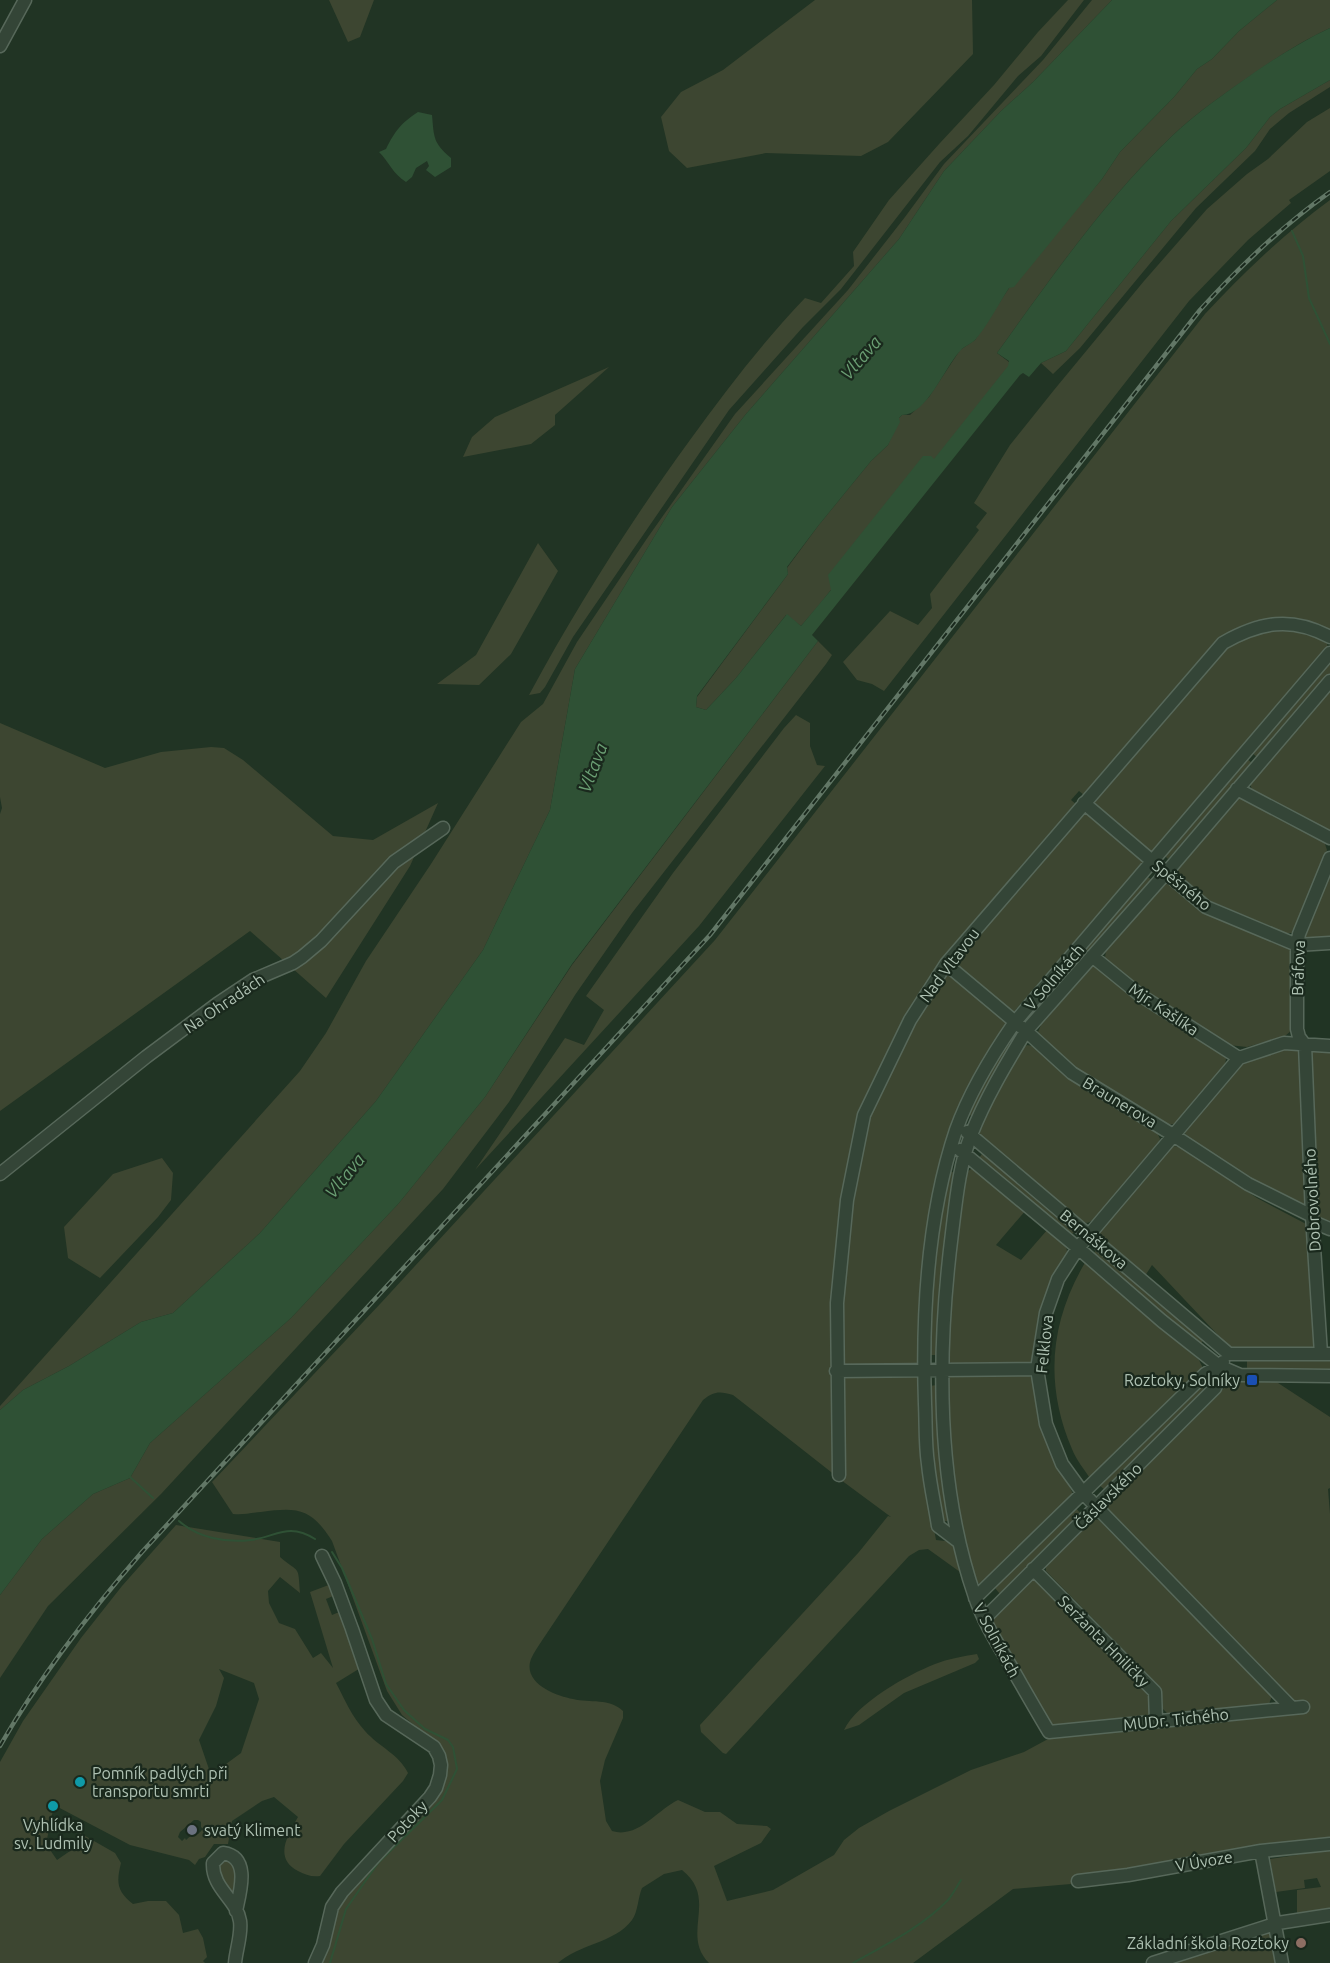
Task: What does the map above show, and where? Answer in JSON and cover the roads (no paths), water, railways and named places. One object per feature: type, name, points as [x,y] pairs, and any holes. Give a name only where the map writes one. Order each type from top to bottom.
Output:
[{"type":"street","points":[[0,46],[25,0]]},
{"type":"street","name":"Nad Vltavou","points":[[839,1475],[837,1303],[847,1200],[864,1115],[910,1020],[946,964],[1223,643],[1264,624],[1297,624],[1330,637]]},
{"type":"street","name":"V Solníkách","points":[[959,1542],[938,1526],[928,1462],[924,1370],[926,1302],[931,1252],[940,1192],[957,1127],[994,1052],[1015,1022],[1330,653]]},
{"type":"street","name":"V Solníkách","points":[[1049,1732],[984,1619],[975,1598],[959,1542],[945,1460],[942,1369],[949,1254],[955,1203],[965,1153],[971,1135],[1009,1059],[1026,1031],[1166,873],[1330,681]]},
{"type":"street","points":[[1237,789],[1330,838]]},
{"type":"street","name":"Spěšného","points":[[1084,803],[1206,907],[1297,945],[1330,943]]},
{"type":"street","name":"Na Ohradách","points":[[0,1174],[146,1057],[217,1004],[253,980],[302,957],[321,941],[394,862],[443,828]]},
{"type":"street","name":"Bráfova","points":[[1305,1045],[1297,1029],[1297,945],[1299,934],[1330,858]]},
{"type":"street","name":"Mjr. Kašlíka","points":[[1092,956],[1140,995],[1239,1058]]},
{"type":"street","name":"Braunerova","points":[[946,964],[1072,1073],[1248,1184],[1330,1229]]},
{"type":"street","points":[[1239,1058],[1284,1043],[1330,1046]]},
{"type":"street","name":"Dobrovolného","points":[[1305,1045],[1313,1219],[1326,1354]]},
{"type":"street","name":"Felklova","points":[[1239,1058],[1078,1248],[1058,1280],[1046,1313],[1037,1369],[1046,1424],[1062,1464],[1083,1493],[1297,1707]]},
{"type":"street","name":"Bernáškova","points":[[957,1127],[971,1135],[1229,1354]]},
{"type":"street","name":"Bernáškova","points":[[951,1146],[965,1153],[1162,1321],[1220,1366],[1240,1375],[1330,1376]]},
{"type":"street","points":[[1229,1354],[1326,1354]]},
{"type":"street","name":"Čáslavského","points":[[975,1598],[1205,1374],[1220,1366],[1229,1354]]},
{"type":"street","name":"Čáslavského","points":[[984,1619],[1215,1389],[1220,1366]]},
{"type":"street","points":[[836,1371],[1037,1369]]},
{"type":"street","name":"Potoky","points":[[315,1963],[323,1945],[332,1907],[342,1892],[430,1797],[436,1788],[441,1765],[434,1747],[386,1715],[376,1700],[336,1583],[322,1556]]},
{"type":"street","name":"Seržanta Hniličky","points":[[1033,1569],[1155,1692],[1156,1721]]},
{"type":"street","name":"MUDr. Tichého","points":[[1049,1732],[1297,1707]]},
{"type":"street","name":"V Úvoze","points":[[1078,1881],[1128,1875],[1262,1851],[1330,1844]]},
{"type":"street","points":[[1262,1851],[1282,1963]]},
{"type":"street","points":[[235,1963],[240,1923],[236,1911]]},
{"type":"street","points":[[1153,1963],[1274,1924],[1330,1915]]},
{"type":"water","name":"Vltava","points":[[1112,0],[1277,0],[1239,31],[1212,59],[1197,69],[1174,97],[1120,152],[1102,179],[1014,287],[1009,288],[980,334],[960,351],[927,399],[911,413],[899,418],[900,422],[888,445],[871,461],[787,567],[788,574],[697,696],[696,707],[706,710],[736,678],[787,614],[801,626],[831,590],[828,575],[923,456],[931,456],[934,459],[1008,366],[1009,361],[997,353],[1058,268],[1124,186],[1172,136],[1202,110],[1255,72],[1292,48],[1330,28],[1330,80],[1270,117],[1246,148],[1171,221],[1066,351],[1041,363],[1029,377],[1023,373],[1020,375],[812,635],[818,641],[572,964],[485,1097],[399,1203],[291,1318],[150,1443],[130,1478],[93,1494],[42,1539],[0,1595],[0,1410],[23,1390],[69,1366],[141,1322],[173,1313],[260,1233],[376,1101],[483,950],[550,810],[575,669],[672,507],[746,414],[899,239],[944,171]]},
{"type":"water","points":[[418,112],[432,115],[436,139],[451,158],[451,167],[435,177],[426,170],[429,166],[427,161],[416,168],[412,177],[406,182],[379,152],[386,149],[399,128]]},
{"type":"waterway","points":[[1292,231],[1303,256],[1309,298],[1330,344]]},
{"type":"waterway","points":[[129,1476],[153,1498]]},
{"type":"waterway","points":[[179,1521],[195,1532],[222,1540],[251,1540],[289,1531],[306,1534],[315,1539]]},
{"type":"waterway","points":[[330,1963],[346,1909],[378,1863],[442,1800],[457,1769],[453,1747],[448,1740],[425,1729],[404,1710],[386,1684],[372,1639],[342,1568],[332,1552]]},
{"type":"waterway","points":[[853,1963],[927,1919],[948,1900],[961,1880]]},
{"type":"railway","points":[[0,1746],[15,1720],[66,1646],[142,1552],[710,935],[1200,310],[1262,247],[1330,192]]},
{"type":"place","name":"Roztoky, Solníky","points":[[1252,1380]]},
{"type":"place","name":"Pomník padlých při transportu smrti","points":[[80,1782]]},
{"type":"place","name":"Vyhlídka sv. Ludmily","points":[[53,1806]]},
{"type":"place","name":"svatý Kliment","points":[[192,1830]]},
{"type":"place","name":"Základní škola Roztoky","points":[[1301,1943]]}]
